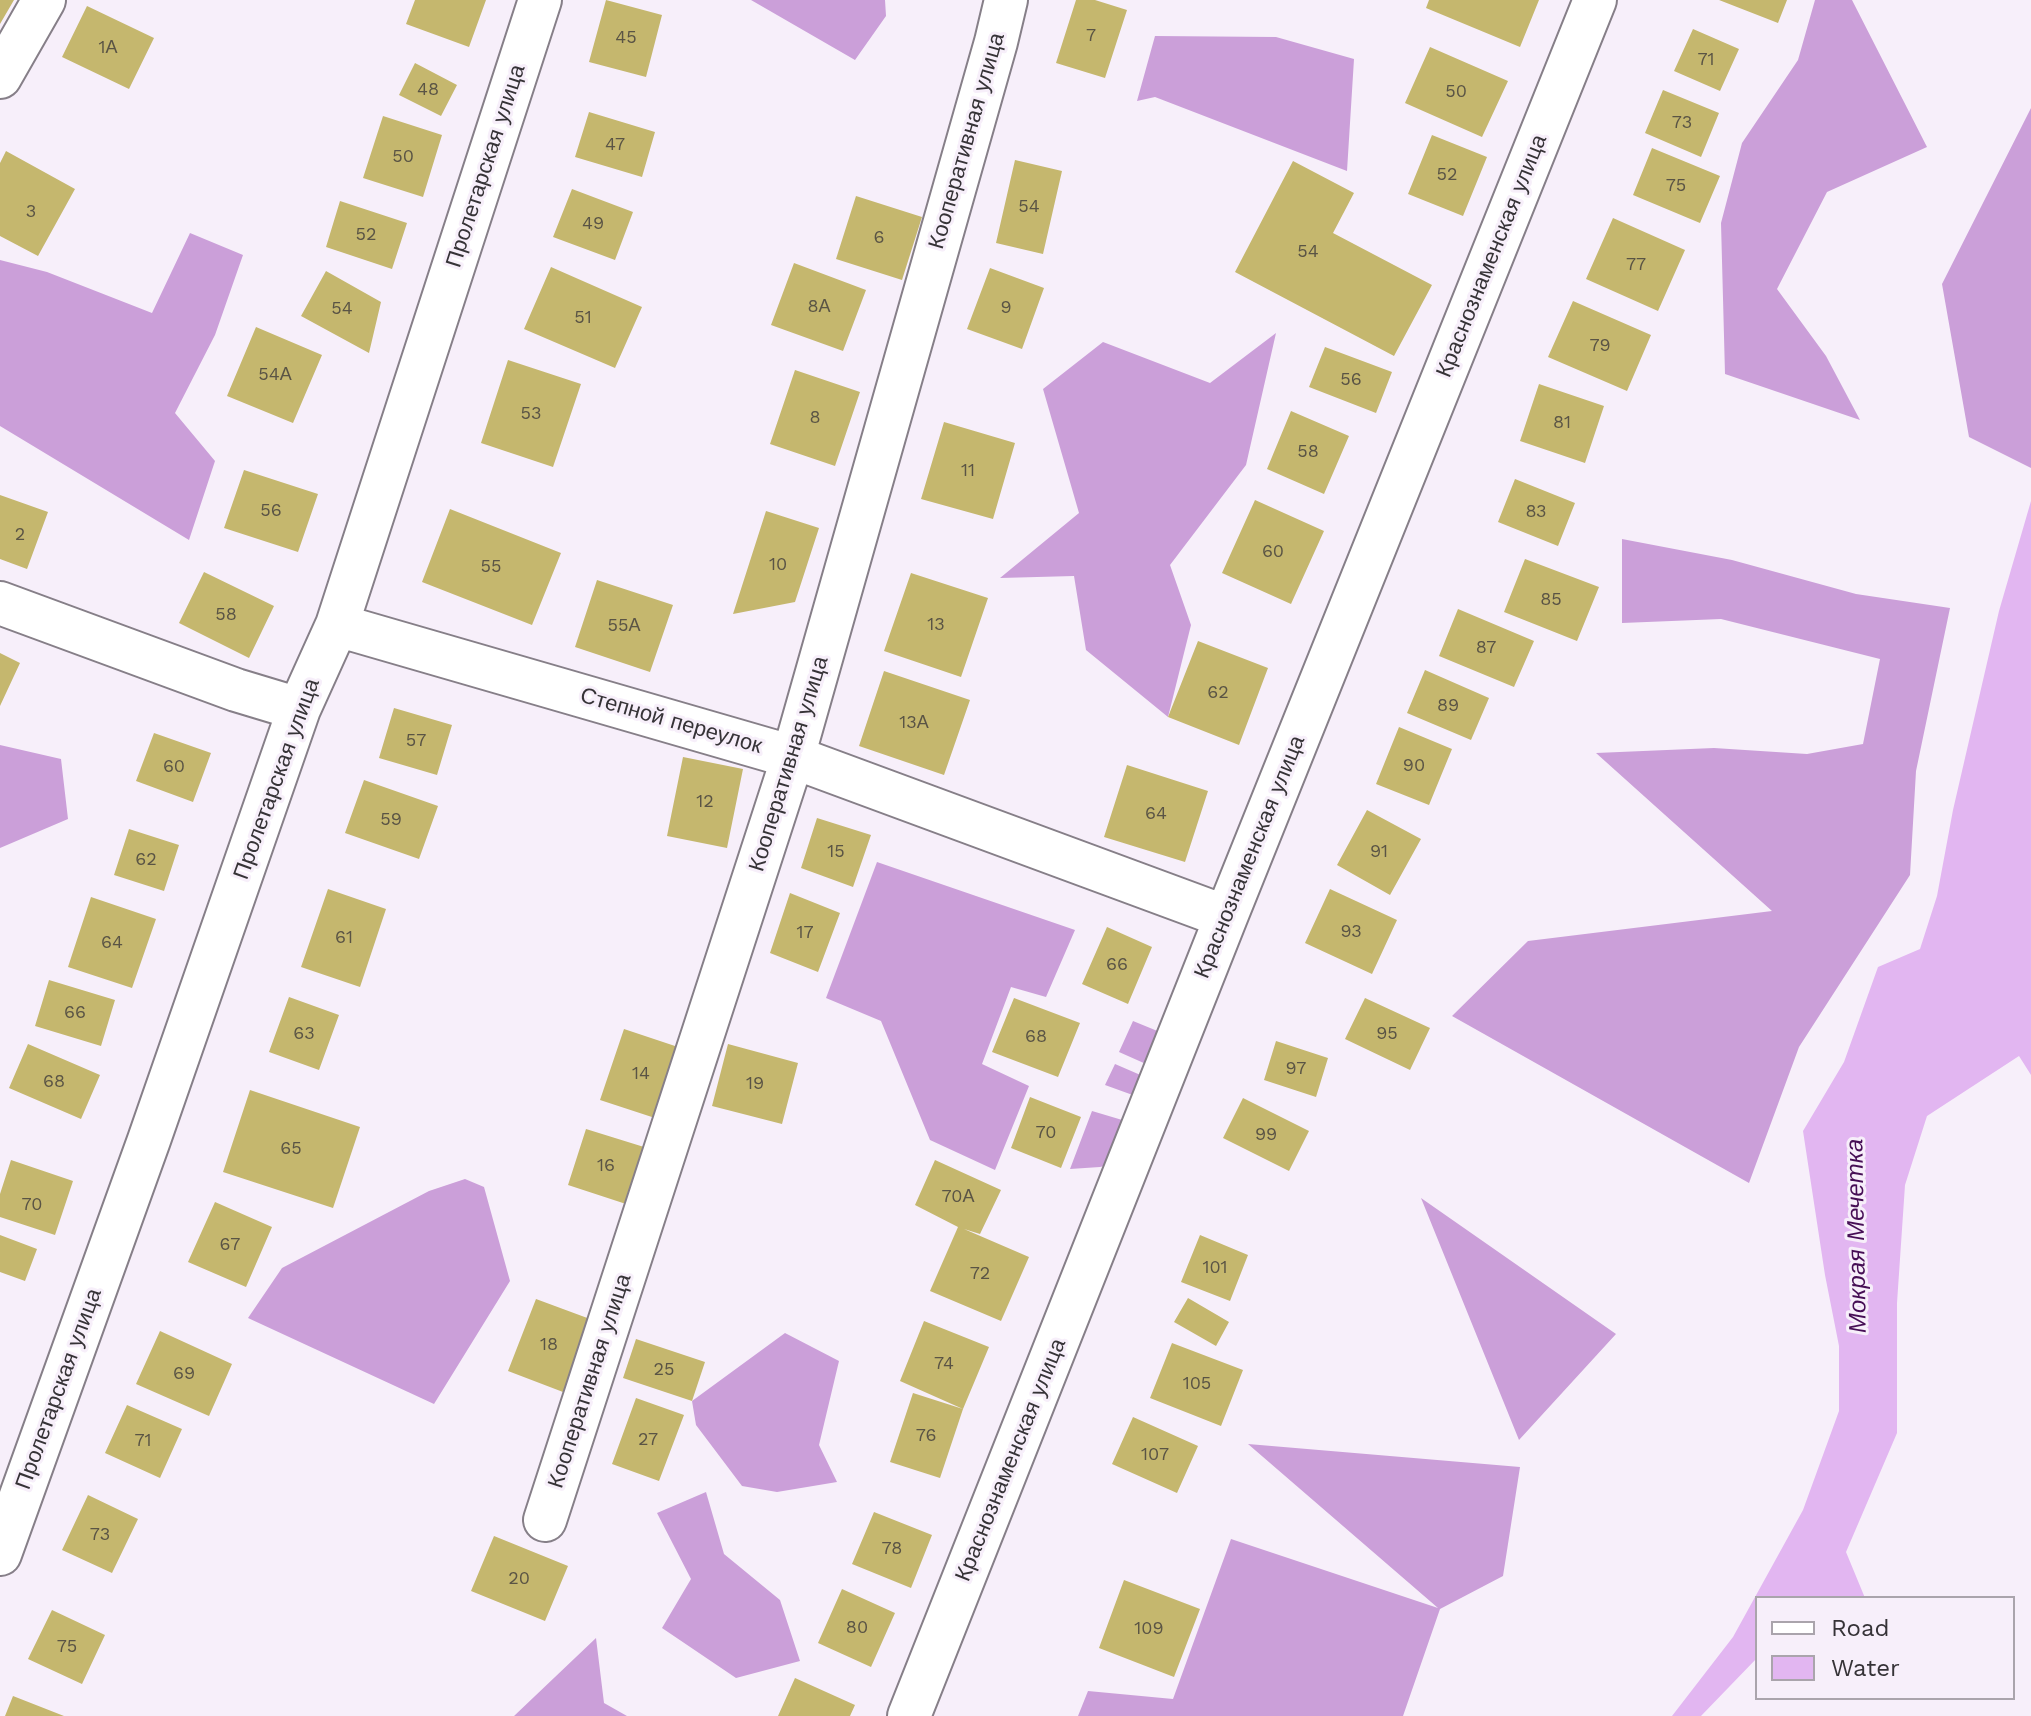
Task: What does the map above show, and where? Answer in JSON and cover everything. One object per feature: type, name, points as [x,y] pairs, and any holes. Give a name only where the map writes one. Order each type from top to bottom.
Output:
[{"type":"street","points":[[0,77],[44,0]]},
{"type":"street","name":"Пролетарская улица","points":[[0,1554],[299,709],[337,625],[540,0]]},
{"type":"street","name":"Кооперативная улица","points":[[545,1520],[793,757],[1006,0]]},
{"type":"street","name":"Краснознаменская улица","points":[[909,1716],[1595,0]]},
{"type":"street","points":[[0,603],[236,690],[299,709]]},
{"type":"street","name":"Степной переулок","points":[[337,625],[793,757],[1226,917]]},
{"type":"shaded area","points":[[751,0],[885,0],[886,16],[855,60]]},
{"type":"shaded area","points":[[1815,0],[1852,0],[1927,147],[1827,192],[1777,289],[1826,356],[1860,420],[1725,374],[1721,223],[1742,143],[1798,60]]},
{"type":"shaded area","points":[[1155,36],[1276,37],[1354,59],[1347,171],[1155,97],[1137,101]]},
{"type":"shaded area","points":[[2031,108],[2031,468],[1969,437],[1942,284]]},
{"type":"shaded area","points":[[190,233],[243,255],[215,335],[175,413],[215,461],[189,540],[0,426],[0,260],[47,272],[152,313]]},
{"type":"shaded area","points":[[1276,333],[1246,465],[1170,565],[1191,625],[1168,717],[1086,650],[1074,576],[1000,578],[1079,513],[1043,389],[1103,342],[1210,383]]},
{"type":"shaded area","points":[[1622,539],[1732,560],[1856,594],[1950,608],[1916,771],[1910,875],[1799,1047],[1749,1183],[1452,1016],[1528,941],[1772,911],[1596,753],[1714,748],[1807,754],[1863,744],[1880,659],[1721,619],[1622,623]]},
{"type":"shaded area","points":[[0,745],[61,759],[68,819],[0,848]]},
{"type":"shaded area","points":[[877,862],[1075,930],[1046,997],[1011,987],[982,1064],[1029,1086],[995,1170],[930,1140],[881,1021],[826,998]]},
{"type":"shaded area","points":[[1133,1021],[1177,1039],[1164,1072],[1119,1052]]},
{"type":"shaded area","points":[[1115,1064],[1159,1083],[1152,1102],[1105,1085]]},
{"type":"shaded area","points":[[1092,1111],[1139,1125],[1126,1161],[1070,1169]]},
{"type":"shaded area","points":[[465,1179],[484,1187],[510,1281],[434,1404],[248,1318],[282,1268],[429,1191]]},
{"type":"shaded area","points":[[1421,1198],[1616,1334],[1519,1440]]},
{"type":"shaded area","points":[[785,1333],[839,1361],[819,1445],[837,1482],[777,1492],[742,1486],[696,1425],[692,1401]]},
{"type":"shaded area","points":[[1248,1444],[1520,1467],[1503,1576],[1440,1609],[1403,1716],[1078,1716],[1088,1691],[1173,1699],[1231,1539],[1438,1608]]},
{"type":"shaded area","points":[[706,1492],[724,1554],[780,1600],[800,1661],[736,1678],[662,1628],[691,1579],[657,1513]]},
{"type":"shaded area","points":[[596,1638],[604,1703],[627,1716],[514,1716]]},
{"type":"water","name":"Мокрая Мечетка","points":[[2031,501],[2031,1075],[2019,1056],[1927,1116],[1905,1185],[1897,1303],[1897,1433],[1846,1552],[1864,1596],[1756,1596],[1803,1510],[1839,1411],[1839,1346],[1803,1131],[1844,1062],[1878,967],[1920,949],[1937,896],[1953,810],[1999,611]]},
{"type":"water","points":[[1755,1597],[1755,1660],[1701,1716],[1672,1716],[1733,1637]]},
{"type":"building","points":[[0,0],[14,0],[0,24]]},
{"type":"building","points":[[415,0],[486,0],[469,47],[406,24]]},
{"type":"building","points":[[606,0],[662,15],[646,77],[589,62]]},
{"type":"building","points":[[1076,0],[1095,0],[1127,10],[1105,78],[1056,63]]},
{"type":"building","points":[[1429,0],[1539,0],[1520,47],[1426,8]]},
{"type":"building","points":[[1719,0],[1787,0],[1778,23]]},
{"type":"building","points":[[87,6],[154,38],[129,89],[62,57]]},
{"type":"building","points":[[1693,29],[1739,49],[1720,91],[1674,71]]},
{"type":"building","points":[[1430,47],[1508,81],[1482,137],[1405,103]]},
{"type":"building","points":[[415,63],[457,85],[441,116],[399,95]]},
{"type":"building","points":[[1663,90],[1719,113],[1701,157],[1645,133]]},
{"type":"building","points":[[589,112],[655,132],[642,177],[575,157]]},
{"type":"building","points":[[383,116],[442,135],[423,197],[363,178]]},
{"type":"building","points":[[1432,135],[1487,157],[1463,216],[1408,194]]},
{"type":"building","points":[[1652,148],[1720,176],[1700,223],[1633,195]]},
{"type":"building","points":[[6,151],[75,189],[38,256],[0,236],[0,163]]},
{"type":"building","points":[[1015,160],[1062,171],[1043,254],[996,243]]},
{"type":"building","points":[[1293,161],[1354,193],[1333,233],[1432,285],[1394,356],[1235,272]]},
{"type":"building","points":[[572,189],[633,212],[615,260],[553,237]]},
{"type":"building","points":[[856,196],[922,217],[902,280],[836,259]]},
{"type":"building","points":[[340,201],[407,223],[392,269],[326,247]]},
{"type":"building","points":[[1613,218],[1685,250],[1658,311],[1586,279]]},
{"type":"building","points":[[794,263],[866,290],[843,351],[771,325]]},
{"type":"building","points":[[551,267],[642,307],[615,368],[524,329]]},
{"type":"building","points":[[990,268],[1044,288],[1022,349],[967,329]]},
{"type":"building","points":[[326,271],[381,302],[369,353],[301,316]]},
{"type":"building","points":[[1573,301],[1651,335],[1627,391],[1548,357]]},
{"type":"building","points":[[256,327],[322,355],[293,423],[227,396]]},
{"type":"building","points":[[1325,347],[1392,372],[1376,413],[1309,387]]},
{"type":"building","points":[[508,360],[581,384],[553,467],[481,443]]},
{"type":"building","points":[[795,370],[860,392],[835,466],[770,444]]},
{"type":"building","points":[[1539,384],[1604,406],[1585,463],[1520,441]]},
{"type":"building","points":[[1291,411],[1349,436],[1324,494],[1267,469]]},
{"type":"building","points":[[944,422],[1015,443],[993,519],[921,499]]},
{"type":"building","points":[[244,470],[318,494],[298,552],[224,528]]},
{"type":"building","points":[[1515,479],[1575,503],[1558,546],[1498,522]]},
{"type":"building","points":[[0,495],[48,512],[27,569],[0,559]]},
{"type":"building","points":[[1255,500],[1324,531],[1291,604],[1222,573]]},
{"type":"building","points":[[450,509],[561,553],[532,625],[422,582]]},
{"type":"building","points":[[766,511],[819,528],[795,602],[733,614]]},
{"type":"building","points":[[1525,559],[1599,587],[1577,641],[1504,612]]},
{"type":"building","points":[[204,572],[274,606],[249,658],[179,623]]},
{"type":"building","points":[[911,573],[988,598],[961,677],[884,651]]},
{"type":"building","points":[[597,580],[673,605],[650,672],[575,647]]},
{"type":"building","points":[[1458,609],[1534,641],[1514,687],[1439,656]]},
{"type":"building","points":[[1198,641],[1268,668],[1239,745],[1168,717]]},
{"type":"building","points":[[0,653],[20,663],[0,706]]},
{"type":"building","points":[[1425,670],[1489,698],[1471,740],[1407,713]]},
{"type":"building","points":[[884,671],[970,700],[944,775],[859,746]]},
{"type":"building","points":[[394,708],[452,725],[437,775],[379,758]]},
{"type":"building","points":[[1399,727],[1452,749],[1429,805],[1376,784]]},
{"type":"building","points":[[154,733],[211,753],[193,802],[136,781]]},
{"type":"building","points":[[683,757],[743,769],[727,848],[667,836]]},
{"type":"building","points":[[1127,765],[1208,791],[1185,862],[1104,837]]},
{"type":"building","points":[[364,780],[438,806],[419,859],[345,833]]},
{"type":"building","points":[[1367,810],[1421,839],[1390,895],[1337,865]]},
{"type":"building","points":[[817,818],[871,835],[853,887],[801,868]]},
{"type":"building","points":[[129,829],[179,845],[164,891],[114,875]]},
{"type":"building","points":[[328,889],[386,909],[360,987],[301,967]]},
{"type":"building","points":[[1330,889],[1397,920],[1372,974],[1305,943]]},
{"type":"building","points":[[790,893],[840,913],[818,972],[770,953]]},
{"type":"building","points":[[91,897],[156,919],[132,988],[68,967]]},
{"type":"building","points":[[1107,927],[1152,947],[1128,1004],[1082,984]]},
{"type":"building","points":[[49,980],[115,1000],[101,1046],[35,1026]]},
{"type":"building","points":[[289,997],[339,1015],[319,1070],[269,1052]]},
{"type":"building","points":[[1014,998],[1080,1023],[1058,1077],[992,1052]]},
{"type":"building","points":[[1365,998],[1430,1028],[1410,1070],[1345,1039]]},
{"type":"building","points":[[624,1029],[681,1048],[658,1119],[600,1100]]},
{"type":"building","points":[[1276,1041],[1328,1058],[1316,1097],[1264,1080]]},
{"type":"building","points":[[28,1044],[100,1075],[81,1119],[9,1088]]},
{"type":"building","points":[[728,1044],[798,1063],[782,1124],[712,1106]]},
{"type":"building","points":[[250,1090],[360,1127],[333,1208],[223,1172]]},
{"type":"building","points":[[1030,1097],[1081,1117],[1061,1168],[1011,1148]]},
{"type":"building","points":[[1243,1098],[1309,1131],[1289,1171],[1223,1138]]},
{"type":"building","points":[[586,1129],[644,1147],[626,1204],[568,1185]]},
{"type":"building","points":[[11,1160],[73,1181],[55,1235],[0,1217],[0,1194]]},
{"type":"building","points":[[935,1160],[1001,1190],[980,1234],[964,1229],[1029,1257],[1001,1321],[930,1291],[958,1227],[915,1205]]},
{"type":"building","points":[[215,1202],[272,1227],[246,1287],[188,1262]]},
{"type":"building","points":[[0,1235],[37,1249],[25,1281],[0,1272]]},
{"type":"building","points":[[1200,1235],[1248,1255],[1230,1301],[1181,1282]]},
{"type":"building","points":[[1188,1298],[1229,1322],[1216,1346],[1174,1322]]},
{"type":"building","points":[[536,1299],[590,1319],[563,1392],[508,1371]]},
{"type":"building","points":[[924,1321],[989,1347],[963,1409],[900,1381]]},
{"type":"building","points":[[160,1331],[232,1364],[209,1416],[136,1384]]},
{"type":"building","points":[[636,1339],[705,1362],[692,1401],[623,1378]]},
{"type":"building","points":[[1172,1343],[1243,1370],[1221,1426],[1150,1398]]},
{"type":"building","points":[[913,1393],[963,1409],[940,1478],[890,1462]]},
{"type":"building","points":[[636,1398],[684,1415],[659,1481],[612,1464]]},
{"type":"building","points":[[127,1405],[182,1429],[160,1478],[105,1453]]},
{"type":"building","points":[[1133,1417],[1198,1446],[1177,1493],[1112,1464]]},
{"type":"building","points":[[88,1495],[138,1519],[112,1573],[62,1550]]},
{"type":"building","points":[[874,1512],[932,1535],[911,1588],[852,1564]]},
{"type":"building","points":[[494,1536],[568,1566],[545,1621],[471,1591]]},
{"type":"building","points":[[1124,1580],[1200,1609],[1174,1677],[1099,1648]]},
{"type":"building","points":[[842,1589],[895,1613],[871,1667],[818,1643]]},
{"type":"building","points":[[52,1610],[105,1635],[82,1684],[28,1659]]},
{"type":"building","points":[[795,1678],[855,1705],[850,1716],[778,1716]]},
{"type":"building","points":[[13,1696],[64,1716],[5,1716]]}]
